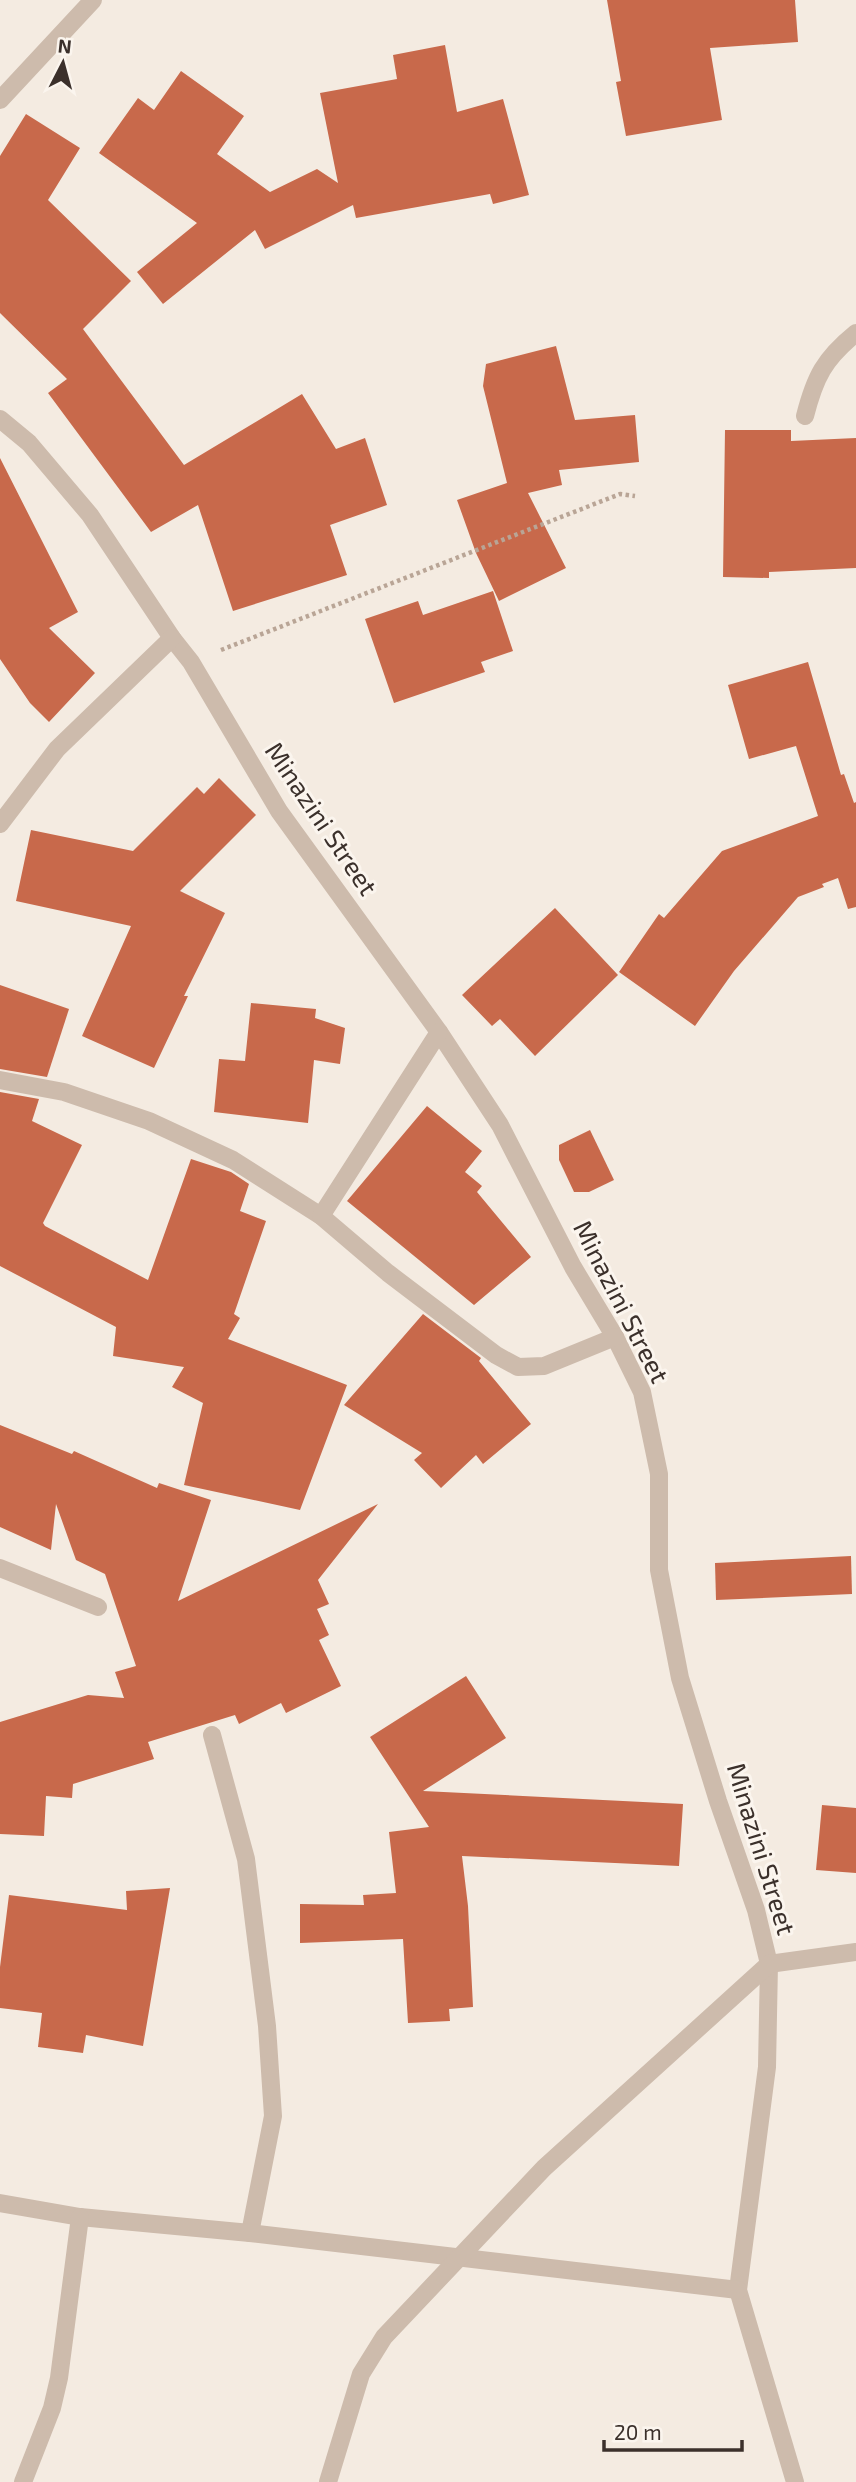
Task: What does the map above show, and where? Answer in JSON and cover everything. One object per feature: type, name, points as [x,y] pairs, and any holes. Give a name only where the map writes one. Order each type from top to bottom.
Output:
[{"type":"street","points":[[0,100],[93,0]]},
{"type":"street","points":[[805,416],[812,388],[833,352],[856,333]]},
{"type":"street","name":"Minazini Street","points":[[0,419],[29,443],[90,515],[191,662],[279,811],[439,1032],[500,1125],[573,1267],[615,1337],[642,1392],[659,1475],[659,1570],[680,1678],[718,1801],[756,1910],[769,1964],[767,2067],[738,2290],[795,2482]]},
{"type":"street","points":[[0,824],[57,749],[172,638]]},
{"type":"street","points":[[321,1216],[439,1032]]},
{"type":"street","points":[[0,1080],[64,1092],[149,1121],[233,1160],[321,1216],[399,1281],[496,1355],[518,1367],[544,1366],[615,1337]]},
{"type":"street","points":[[0,1568],[98,1607]]},
{"type":"street","points":[[212,1735],[246,1859],[267,2026],[273,2116],[250,2233]]},
{"type":"street","points":[[328,2482],[361,2374],[384,2337],[544,2168],[769,1964],[856,1952]]},
{"type":"street","points":[[0,2203],[80,2217],[250,2233],[738,2290]]},
{"type":"street","points":[[23,2482],[52,2408],[59,2378],[80,2217]]},
{"type":"path","points":[[191,662],[620,494],[635,496]]},
{"type":"building","points":[[607,0],[795,0],[798,42],[710,48],[722,120],[626,136],[616,82],[621,81]]},
{"type":"building","points":[[445,45],[457,112],[503,99],[529,195],[493,204],[490,194],[356,218],[353,205],[265,249],[255,230],[163,304],[137,272],[197,223],[99,153],[138,98],[154,110],[181,71],[244,116],[217,154],[270,192],[317,169],[338,183],[320,93],[397,79],[393,55]]},
{"type":"building","points":[[26,114],[80,148],[48,200],[131,281],[83,329],[184,465],[302,394],[336,449],[365,438],[387,505],[330,525],[347,575],[233,611],[198,505],[151,532],[48,393],[67,379],[0,313],[0,156]]},
{"type":"building","points":[[556,346],[575,420],[635,415],[639,462],[559,470],[562,485],[528,493],[566,568],[499,601],[476,553],[457,500],[507,483],[483,386],[486,364]]},
{"type":"building","points":[[725,430],[791,430],[791,441],[856,438],[856,568],[769,572],[769,578],[723,577]]},
{"type":"building","points":[[0,458],[78,612],[49,628],[95,673],[49,722],[30,703],[0,659]]},
{"type":"building","points":[[493,591],[513,651],[481,662],[485,672],[394,703],[365,619],[418,601],[423,615]]},
{"type":"building","points":[[808,662],[841,775],[844,774],[854,803],[856,802],[856,907],[848,909],[838,878],[822,884],[824,887],[798,897],[734,971],[695,1026],[619,972],[659,914],[664,918],[722,851],[818,816],[796,746],[749,759],[728,685]]},
{"type":"building","points":[[219,778],[256,815],[180,891],[225,913],[184,996],[188,996],[154,1068],[82,1036],[131,926],[16,901],[31,830],[133,851],[197,787],[204,794]]},
{"type":"building","points":[[555,908],[618,975],[535,1056],[500,1019],[492,1026],[462,995]]},
{"type":"building","points":[[0,985],[69,1009],[47,1077],[0,1069]]},
{"type":"building","points":[[251,1003],[316,1009],[315,1018],[345,1028],[340,1064],[314,1060],[308,1123],[214,1112],[219,1059],[245,1061]]},
{"type":"building","points":[[0,1092],[39,1099],[32,1121],[82,1145],[43,1223],[45,1226],[148,1280],[191,1159],[231,1172],[249,1184],[240,1211],[266,1221],[234,1314],[240,1318],[228,1339],[347,1385],[300,1510],[184,1485],[203,1403],[172,1387],[184,1367],[113,1356],[116,1327],[0,1266]]},
{"type":"building","points":[[427,1106],[482,1151],[465,1172],[482,1186],[477,1192],[531,1257],[474,1305],[347,1201]]},
{"type":"building","points":[[590,1130],[614,1180],[589,1192],[574,1192],[559,1160],[559,1145]]},
{"type":"building","points":[[423,1314],[481,1358],[479,1361],[531,1424],[483,1464],[476,1455],[441,1488],[414,1460],[422,1453],[344,1405]]},
{"type":"building","points":[[0,1425],[72,1454],[74,1451],[157,1488],[159,1483],[211,1500],[178,1601],[378,1504],[318,1580],[329,1604],[317,1609],[329,1635],[319,1640],[341,1686],[286,1713],[281,1703],[239,1724],[235,1715],[148,1742],[154,1759],[73,1784],[72,1798],[46,1796],[44,1836],[0,1834],[0,1722],[88,1695],[124,1698],[115,1672],[136,1666],[105,1574],[76,1560],[56,1504],[51,1550],[0,1527]]},
{"type":"building","points":[[851,1556],[852,1594],[716,1600],[715,1563]]},
{"type":"building","points":[[466,1676],[506,1738],[423,1791],[683,1804],[679,1866],[462,1856],[468,1906],[473,2007],[449,2009],[450,2021],[408,2023],[403,1939],[300,1943],[300,1904],[364,1905],[363,1895],[396,1893],[389,1832],[429,1827],[370,1737]]},
{"type":"building","points":[[822,1805],[856,1808],[856,1873],[816,1870]]},
{"type":"building","points":[[170,1888],[143,2046],[86,2035],[83,2053],[38,2047],[42,2013],[0,2008],[0,1967],[9,1895],[127,1910],[126,1891]]}]
